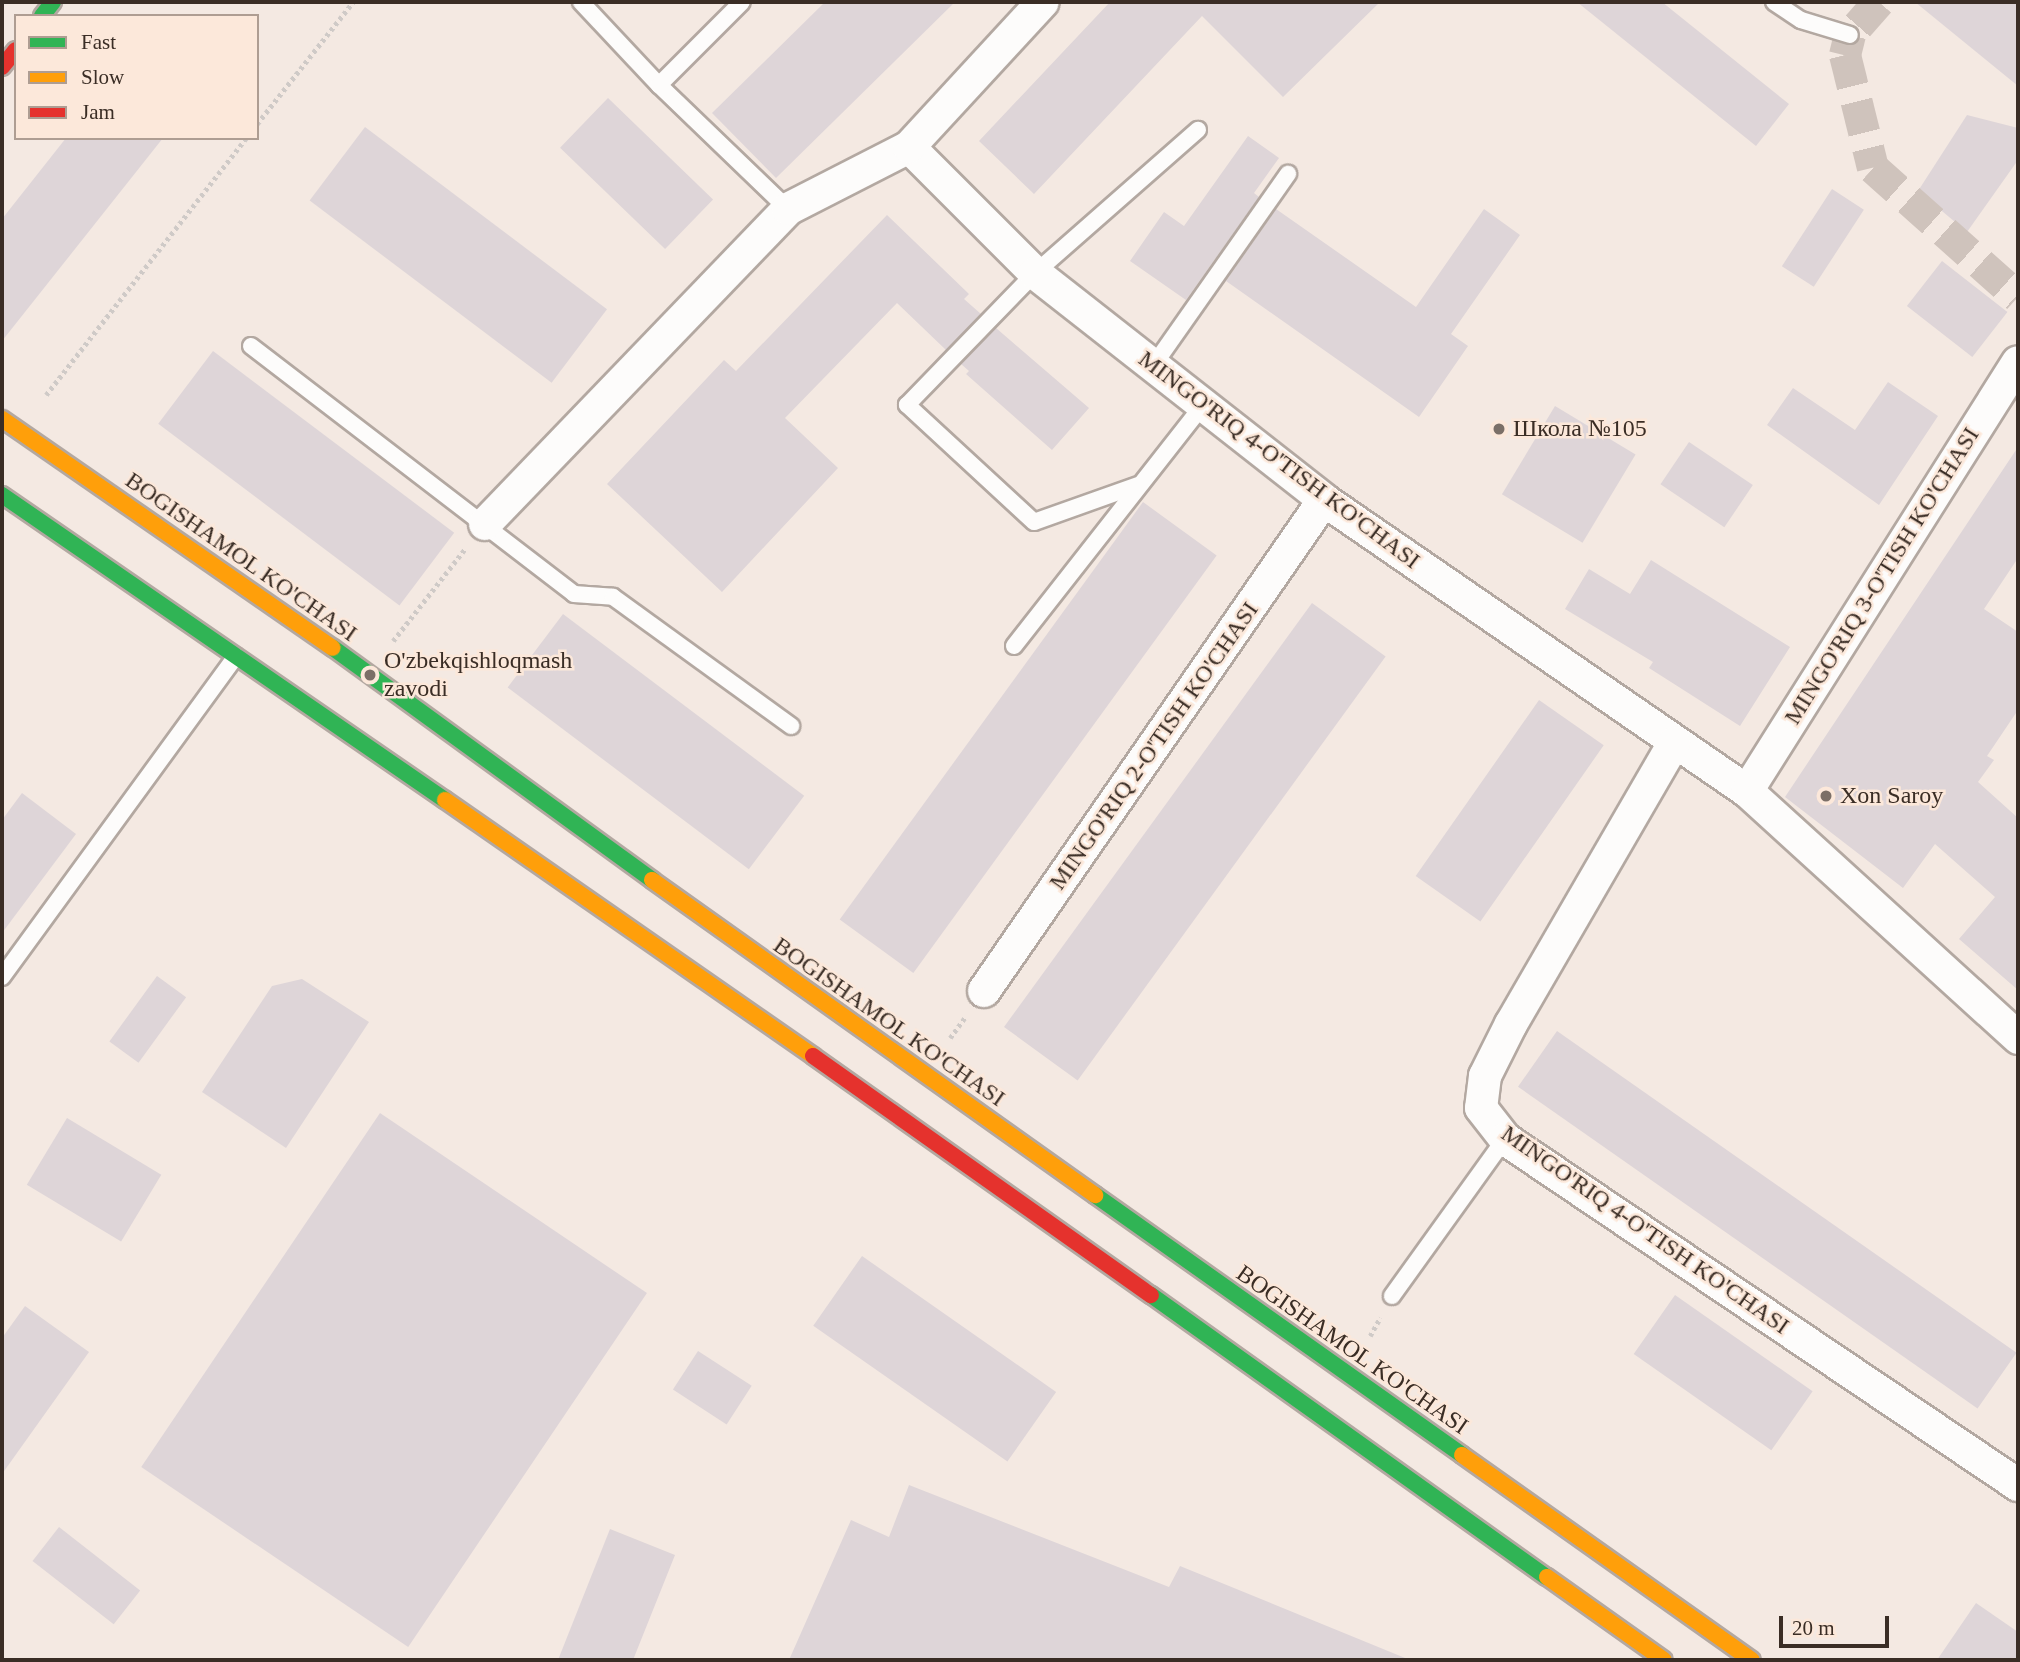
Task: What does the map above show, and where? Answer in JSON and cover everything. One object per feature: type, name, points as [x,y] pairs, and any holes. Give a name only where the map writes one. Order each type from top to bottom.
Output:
[{"type":"main road","points":[[2,67],[14,52]]},
{"type":"main road","name":"BOGISHAMOL KO'CHASI","points":[[2,419],[351,668],[731,946],[1752,1660]]},
{"type":"main road","points":[[2,495],[236,656],[323,709],[711,976],[1664,1660]]},
{"type":"street","points":[[485,524],[788,209],[909,147],[1043,2]]},
{"type":"street","name":"MINGO'RIQ 4-O'TISH KO'CHASI","points":[[909,147],[1035,274],[1324,500],[1746,791],[2018,1038]]},
{"type":"street","name":"MINGO'RIQ 3-O'TISH KO'CHASI","points":[[1746,791],[2018,362]]},
{"type":"street","name":"MINGO'RIQ 2-O'TISH KO'CHASI","points":[[984,991],[1324,500]]},
{"type":"street","name":"MINGO'RIQ 4-O'TISH KO'CHASI","points":[[1674,743],[1485,1076],[1481,1108],[1505,1139],[2018,1485]]},
{"type":"lane","points":[[582,2],[659,85],[788,209]]},
{"type":"lane","points":[[659,85],[742,2]]},
{"type":"lane","points":[[1774,2],[1801,20],[1850,35]]},
{"type":"lane","points":[[1138,485],[1034,522],[907,405],[1035,274],[1198,130]]},
{"type":"lane","points":[[1153,366],[1288,174]]},
{"type":"lane","points":[[251,346],[574,594],[613,597],[791,726]]},
{"type":"lane","points":[[1014,646],[1203,405]]},
{"type":"lane","points":[[2,977],[236,656]]},
{"type":"lane","points":[[1392,1296],[1505,1139]]},
{"type":"path","points":[[259,121],[353,2]]},
{"type":"path","points":[[46,395],[244,140]]},
{"type":"path","points":[[393,642],[485,524]]},
{"type":"building","points":[[825,2],[955,2],[776,178],[712,113]]},
{"type":"building","points":[[1110,2],[1380,2],[1283,97],[1202,16],[1034,194],[979,141]]},
{"type":"building","points":[[1577,2],[1662,2],[1789,104],[1756,146]]},
{"type":"building","points":[[1915,2],[2018,2],[2018,86]]},
{"type":"building","points":[[608,98],[713,199],[665,249],[560,148]]},
{"type":"building","points":[[1967,115],[2018,128],[2018,160],[1967,232],[1918,191]]},
{"type":"building","points":[[365,127],[607,309],[552,383],[310,200]]},
{"type":"building","points":[[1248,136],[1279,158],[1254,193],[1259,197],[1186,300],[1130,261],[1164,212],[1184,226]]},
{"type":"building","points":[[64,140],[161,140],[2,341],[2,219]]},
{"type":"building","points":[[1832,189],[1864,210],[1814,287],[1782,266]]},
{"type":"building","points":[[1276,209],[1416,307],[1484,209],[1520,235],[1451,334],[1468,346],[1419,417],[1226,281]]},
{"type":"building","points":[[887,215],[969,294],[964,299],[981,314],[946,350],[897,303],[785,418],[838,468],[722,592],[607,484],[724,360],[736,371]]},
{"type":"building","points":[[1942,261],[2007,312],[1972,357],[1907,306]]},
{"type":"building","points":[[996,328],[1089,408],[1052,450],[966,374],[969,371],[961,364]]},
{"type":"building","points":[[213,351],[454,533],[399,605],[158,424]]},
{"type":"building","points":[[1888,382],[1938,416],[1879,505],[1767,425],[1793,388],[1855,430]]},
{"type":"building","points":[[1555,406],[1636,454],[1583,543],[1502,494]]},
{"type":"building","points":[[1689,442],[1753,485],[1724,527],[1660,484]]},
{"type":"building","points":[[2018,447],[2018,558],[1984,609],[2018,632],[2018,710],[1987,756],[1994,760],[1978,782],[2018,818],[2018,990],[1959,939],[1995,897],[1935,844],[1903,888],[1785,797]]},
{"type":"building","points":[[1143,502],[1217,555],[913,973],[840,919]]},
{"type":"building","points":[[1651,560],[1790,647],[1740,726],[1649,668],[1653,662],[1565,609],[1589,569],[1630,594]]},
{"type":"building","points":[[1312,603],[1386,656],[1078,1080],[1004,1027]]},
{"type":"building","points":[[563,614],[804,796],[749,869],[508,687]]},
{"type":"building","points":[[1539,700],[1604,745],[1480,921],[1416,876]]},
{"type":"building","points":[[22,793],[76,834],[2,933],[2,820]]},
{"type":"building","points":[[157,976],[186,997],[139,1063],[109,1042]]},
{"type":"building","points":[[302,979],[369,1022],[286,1148],[202,1092],[272,986]]},
{"type":"building","points":[[1557,1031],[2017,1353],[1978,1408],[1518,1087]]},
{"type":"building","points":[[380,1113],[647,1293],[408,1647],[141,1467]]},
{"type":"building","points":[[67,1118],[161,1175],[121,1242],[27,1185]]},
{"type":"building","points":[[862,1256],[1056,1392],[1007,1462],[813,1326]]},
{"type":"building","points":[[1675,1295],[1813,1391],[1771,1450],[1634,1354]]},
{"type":"building","points":[[25,1306],[89,1352],[2,1474],[2,1338]]},
{"type":"building","points":[[698,1351],[752,1386],[727,1424],[673,1390]]},
{"type":"building","points":[[909,1485],[1169,1587],[1180,1566],[1410,1660],[789,1660],[851,1520],[889,1537]]},
{"type":"building","points":[[59,1527],[140,1590],[114,1624],[33,1561]]},
{"type":"building","points":[[610,1529],[675,1555],[633,1660],[558,1660]]},
{"type":"building","points":[[1976,1603],[2018,1632],[2018,1660],[1937,1660]]},
{"type":"tunnel","points":[[1879,2],[1850,35],[1845,55],[1873,168],[2018,297]]},
{"type":"traffic: fast","points":[[44,14],[53,2]]},
{"type":"traffic: fast","points":[[2,495],[445,800]]},
{"type":"traffic: fast","points":[[333,648],[652,880]]},
{"type":"traffic: fast","points":[[1095,1195],[1462,1455]]},
{"type":"traffic: fast","points":[[1151,1295],[1547,1577]]},
{"type":"traffic: slow","points":[[2,419],[333,648]]},
{"type":"traffic: slow","points":[[445,800],[813,1056]]},
{"type":"traffic: slow","points":[[652,880],[1095,1195]]},
{"type":"traffic: slow","points":[[1462,1455],[1752,1660]]},
{"type":"traffic: slow","points":[[1547,1577],[1664,1660]]},
{"type":"traffic: jam","points":[[2,67],[14,52]]},
{"type":"traffic: jam","points":[[813,1056],[1151,1295]]},
{"type":"place","name":"Школа №105","points":[[1499,429]]},
{"type":"place","name":"O'zbekqishloqmash zavodi","points":[[370,675]]},
{"type":"place","name":"Xon Saroy","points":[[1826,796]]}]
